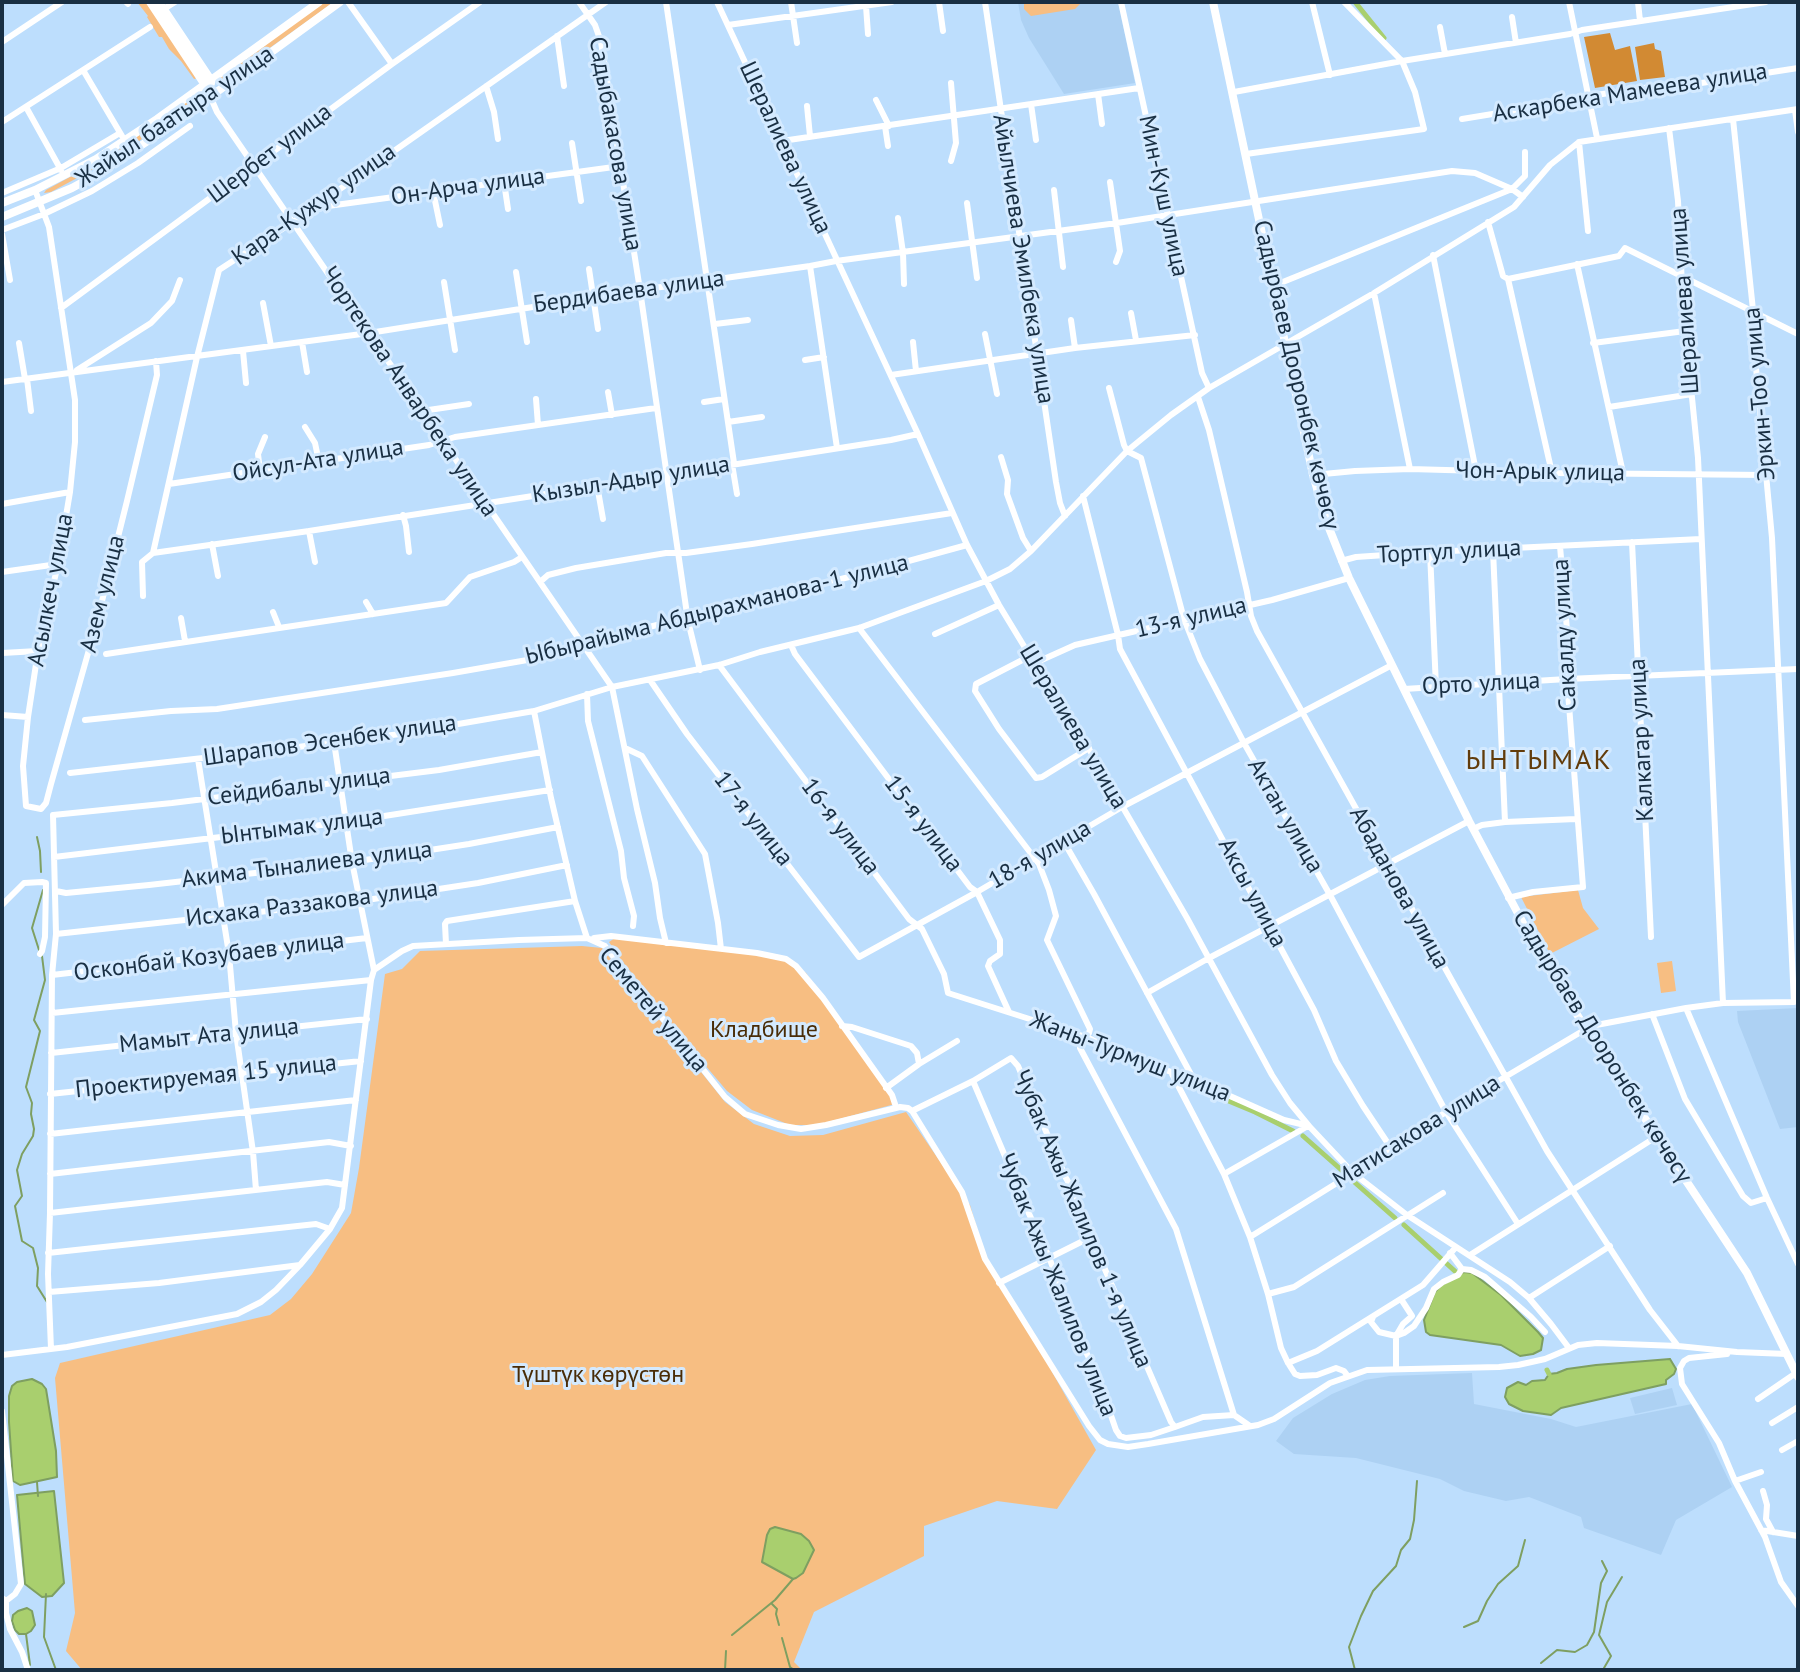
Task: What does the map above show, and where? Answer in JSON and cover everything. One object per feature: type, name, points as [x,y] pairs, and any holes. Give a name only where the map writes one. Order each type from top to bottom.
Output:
[{"type":"main road","points":[[150,2],[208,82]]},
{"type":"main road","name":"Жайыл баатыра улица","points":[[2,203],[35,190],[123,136],[208,82],[319,2]]},
{"type":"main road","name":"Жайыл баатыра улица","points":[[2,217],[101,172],[166,129],[340,2]]},
{"type":"main road","name":"Садырбаев Дооронбек көчөсү","points":[[1213,2],[1313,475],[1341,561],[1508,898],[1586,1029],[1747,1273],[1797,1375]]},
{"type":"main road","points":[[162,6],[208,82],[210,96]]},
{"type":"main road","points":[[1788,1354],[1798,1356]]},
{"type":"street","points":[[2,42],[62,2]]},
{"type":"street","points":[[162,6],[175,2]]},
{"type":"street","points":[[348,2],[392,64]]},
{"type":"street","name":"Шербет улица","points":[[61,308],[480,2]]},
{"type":"street","name":"Садыбакасова улица","points":[[579,2],[599,33],[601,42],[687,617],[700,670]]},
{"type":"street","name":"Кара-Кужур улица","points":[[143,596],[142,562],[153,553],[219,270],[293,222],[606,2]]},
{"type":"street","points":[[666,2],[715,324],[737,494]]},
{"type":"street","name":"Шералиева улица","points":[[717,2],[967,545],[999,605],[1063,704],[1187,918],[1272,1075],[1309,1126],[1353,1173],[1407,1215],[1499,1274],[1529,1298],[1569,1348]]},
{"type":"street","points":[[791,2],[797,43]]},
{"type":"street","points":[[728,25],[892,2]]},
{"type":"street","points":[[939,2],[943,31]]},
{"type":"street","name":"Айылчиева Эмилбека улица","points":[[985,2],[1060,503],[1065,516]]},
{"type":"street","name":"Мин-Куш улица","points":[[1121,2],[1202,373],[1209,388]]},
{"type":"street","points":[[1312,2],[1330,75]]},
{"type":"street","points":[[1246,154],[1424,129],[1415,92],[1402,61],[1344,2]]},
{"type":"street","points":[[1569,2],[1597,138]]},
{"type":"street","points":[[1638,2],[1640,21]]},
{"type":"street","points":[[1699,2],[1701,13]]},
{"type":"street","points":[[1234,92],[1402,61],[1765,2]]},
{"type":"street","points":[[868,34],[869,4]]},
{"type":"street","points":[[1512,17],[1516,43]]},
{"type":"street","points":[[2,122],[150,27]]},
{"type":"street","points":[[1440,27],[1445,54]]},
{"type":"street","points":[[557,36],[564,86]]},
{"type":"street","name":"Аскарбека Мамеева улица","points":[[1462,119],[1651,87],[1682,86],[1798,68]]},
{"type":"street","points":[[83,70],[123,136]]},
{"type":"street","points":[[951,83],[956,143],[951,161]]},
{"type":"street","points":[[486,86],[498,139]]},
{"type":"street","points":[[782,141],[1139,88]]},
{"type":"street","points":[[1098,94],[1102,124]]},
{"type":"street","name":"Чортекова Анварбека улица","points":[[210,96],[217,112],[612,687]]},
{"type":"street","points":[[876,100],[887,126],[888,146]]},
{"type":"street","points":[[1031,104],[1036,140]]},
{"type":"street","points":[[807,106],[810,136]]},
{"type":"street","points":[[2,193],[63,172],[26,107]]},
{"type":"street","points":[[1588,231],[1579,142],[1796,110],[1798,132]]},
{"type":"street","name":"Эркин-Тоо улица","points":[[1733,119],[1772,538],[1796,1002]]},
{"type":"street","points":[[10,280],[2,232],[104,184],[190,126]]},
{"type":"street","name":"Шералиева улица","points":[[1669,128],[1678,201],[1683,307],[1699,475],[1723,1003]]},
{"type":"street","points":[[166,129],[172,139]]},
{"type":"street","name":"Шарапов Эсенбек улица","points":[[70,773],[400,734],[534,711],[612,687],[700,670],[859,628],[986,581],[1010,569],[1031,551],[1127,451],[1171,415],[1209,388],[1374,293],[1514,207],[1550,165],[1579,142]]},
{"type":"street","points":[[572,143],[581,201]]},
{"type":"street","points":[[1273,286],[1512,189],[1525,176],[1525,152]]},
{"type":"street","name":"Он-Арча улица","points":[[315,205],[328,206],[621,166]]},
{"type":"street","name":"Бердибаева улица","points":[[2,382],[369,333],[640,290],[1117,223],[1452,171],[1475,173],[1523,197]]},
{"type":"street","points":[[504,182],[508,209]]},
{"type":"street","points":[[1110,182],[1120,251],[1116,262]]},
{"type":"street","name":"Асылкеч улица","points":[[26,806],[23,766],[28,717],[38,651],[58,564],[75,442],[75,400],[49,227],[35,190]]},
{"type":"street","points":[[1054,190],[1063,267]]},
{"type":"street","points":[[433,191],[440,225]]},
{"type":"street","points":[[967,203],[977,278]]},
{"type":"street","points":[[898,218],[904,284]]},
{"type":"street","points":[[1488,222],[1503,276],[1508,279],[1619,256],[1625,248],[1798,334]]},
{"type":"street","points":[[1433,255],[1476,471]]},
{"type":"street","points":[[1577,264],[1623,473]]},
{"type":"street","points":[[810,266],[837,448]]},
{"type":"street","points":[[589,269],[598,329]]},
{"type":"street","points":[[516,272],[527,342]]},
{"type":"street","points":[[1508,279],[1552,473]]},
{"type":"street","points":[[70,374],[151,323],[172,301],[180,280]]},
{"type":"street","points":[[444,282],[455,350]]},
{"type":"street","points":[[1374,293],[1410,469]]},
{"type":"street","points":[[263,303],[271,346]]},
{"type":"street","points":[[1131,313],[1136,340]]},
{"type":"street","points":[[715,324],[748,320]]},
{"type":"street","points":[[1071,320],[1075,348]]},
{"type":"street","points":[[1593,343],[1685,331]]},
{"type":"street","points":[[985,334],[997,394]]},
{"type":"street","points":[[891,375],[1075,348],[1195,335]]},
{"type":"street","points":[[302,342],[307,372]]},
{"type":"street","points":[[913,342],[916,371]]},
{"type":"street","points":[[19,343],[31,411]]},
{"type":"street","points":[[243,351],[246,383]]},
{"type":"street","points":[[805,360],[824,357]]},
{"type":"street","name":"Азем улица","points":[[26,806],[41,809],[46,803],[127,501],[157,375],[156,361]]},
{"type":"street","name":"Актан улица","points":[[1109,388],[1127,451],[1141,458],[1184,619],[1200,659],[1446,1112],[1518,1224]]},
{"type":"street","points":[[608,392],[612,415]]},
{"type":"street","points":[[1609,407],[1692,394]]},
{"type":"street","name":"Абаданова улица","points":[[1198,397],[1209,430],[1248,605],[1257,631],[1547,1151],[1650,1310],[1678,1346]]},
{"type":"street","points":[[536,399],[538,425]]},
{"type":"street","points":[[704,402],[724,399]]},
{"type":"street","points":[[422,411],[469,404]]},
{"type":"street","name":"Ойсул-Ата улица","points":[[169,484],[656,408]]},
{"type":"street","points":[[728,422],[762,417]]},
{"type":"street","points":[[305,427],[315,443],[319,462]]},
{"type":"street","name":"Кызыл-Адыр улица","points":[[153,553],[918,434]]},
{"type":"street","points":[[260,470],[258,454],[265,437]]},
{"type":"street","points":[[1001,457],[1008,480],[1007,494],[1031,551]]},
{"type":"street","name":"Чон-Арык улица","points":[[1313,475],[1410,469],[1767,475]]},
{"type":"street","points":[[597,485],[603,519]]},
{"type":"street","points":[[2,504],[70,492]]},
{"type":"street","name":"Аксы улица","points":[[1083,496],[1120,649],[1314,1010],[1336,1061],[1391,1148]]},
{"type":"street","points":[[540,582],[548,575],[576,568],[952,513]]},
{"type":"street","points":[[403,515],[409,552]]},
{"type":"street","points":[[309,531],[315,562]]},
{"type":"street","name":"Тортгул улица","points":[[1341,561],[1356,557],[1430,552],[1701,539]]},
{"type":"street","name":"Калкагар улица","points":[[1632,542],[1651,937]]},
{"type":"street","points":[[212,544],[218,576]]},
{"type":"street","name":"Ыбырайыма Абдырахманова-1 улица","points":[[85,720],[217,709],[558,655],[621,634],[967,545]]},
{"type":"street","name":"Сакалду улица","points":[[1508,898],[1583,887],[1576,819],[1560,546]]},
{"type":"street","points":[[1493,550],[1505,822]]},
{"type":"street","points":[[1430,552],[1436,687]]},
{"type":"street","points":[[106,654],[446,603],[470,577],[522,557]]},
{"type":"street","points":[[2,572],[58,564]]},
{"type":"street","name":"13-я улица","points":[[1035,663],[1075,645],[1349,578]]},
{"type":"street","points":[[366,602],[373,614]]},
{"type":"street","points":[[935,634],[999,605]]},
{"type":"street","points":[[273,612],[279,627]]},
{"type":"street","points":[[181,618],[185,641]]},
{"type":"street","points":[[859,628],[1039,864],[1056,916],[1047,940],[1090,1029],[1080,1044],[1082,1052],[1176,1229],[1234,1415],[1250,1426]]},
{"type":"street","name":"15-я улица","points":[[791,645],[970,887],[977,892],[1000,940],[1000,954],[988,966],[1009,1012]]},
{"type":"street","points":[[2,653],[38,651]]},
{"type":"street","points":[[1030,656],[976,684],[975,691],[999,729],[1036,778],[1089,748]]},
{"type":"street","name":"16-я улица","points":[[719,665],[900,907],[922,929],[942,970],[948,993]]},
{"type":"street","name":"18-я улица","points":[[859,957],[1122,807],[1392,665]]},
{"type":"street","name":"Орто улица","points":[[1404,689],[1798,669]]},
{"type":"street","name":"17-я улица","points":[[650,680],[687,734],[859,957]]},
{"type":"street","points":[[612,687],[666,943]]},
{"type":"street","points":[[587,694],[588,721],[621,851],[634,916],[633,926]]},
{"type":"street","points":[[534,711],[575,901],[589,938],[611,936],[786,959],[796,966],[823,998],[892,1095],[895,1104]]},
{"type":"street","points":[[2,715],[28,717]]},
{"type":"street","points":[[2,1355],[51,1349],[237,1314],[276,1290],[330,1229],[342,1208],[374,970],[352,862],[334,742]]},
{"type":"street","points":[[625,748],[642,756],[705,854],[721,949]]},
{"type":"street","name":"Сейдибалы улица","points":[[54,857],[52,817],[56,813],[204,799],[439,770],[542,752]]},
{"type":"street","points":[[198,759],[224,915],[256,1190]]},
{"type":"street","name":"Ынтымак улица","points":[[54,857],[346,822],[550,790]]},
{"type":"street","points":[[1147,993],[1386,865],[1471,825],[1576,819]]},
{"type":"street","name":"Акима Тыналиева улица","points":[[56,891],[66,893],[352,862],[558,827]]},
{"type":"street","points":[[1064,842],[1194,1080]]},
{"type":"street","points":[[51,1349],[48,1253],[52,975],[56,934],[54,857]]},
{"type":"street","name":"Исхака Раззакова улица","points":[[56,934],[360,901],[478,883],[567,865]]},
{"type":"street","points":[[2,905],[24,883],[55,880]]},
{"type":"street","points":[[40,954],[45,937],[45,882]]},
{"type":"street","points":[[446,944],[447,921],[575,901]]},
{"type":"street","name":"Осконбай Козубаев улица","points":[[52,975],[367,938]]},
{"type":"street","name":"Семетей улица","points":[[374,970],[413,946],[589,938],[605,946],[725,1097],[745,1114],[801,1129],[900,1107],[912,1111]]},
{"type":"street","points":[[52,1013],[371,980]]},
{"type":"street","name":"Жаны-Турмуш улица","points":[[948,993],[1086,1037],[1284,1120],[1309,1126]]},
{"type":"street","name":"Матисакова улица","points":[[1250,1237],[1446,1112],[1591,1026],[1723,1003],[1796,1002]]},
{"type":"street","points":[[1686,1008],[1767,1198],[1794,1247],[1798,1264]]},
{"type":"street","points":[[1652,1014],[1685,1099],[1743,1196],[1751,1203],[1767,1198]]},
{"type":"street","name":"Мамыт Ата улица","points":[[51,1053],[367,1019]]},
{"type":"street","points":[[842,1026],[911,1046],[917,1053],[919,1064]]},
{"type":"street","points":[[886,1088],[957,1041]]},
{"type":"street","name":"Чубак Ажы Жалилов 1-я улица","points":[[912,1111],[1011,1058],[1018,1066],[1167,1415],[1175,1427]]},
{"type":"street","name":"Проектируемая 15 улица","points":[[50,1094],[361,1061]]},
{"type":"street","points":[[1171,1072],[1224,1174],[1250,1237],[1288,1363],[1300,1376],[1317,1375],[1336,1368],[1347,1375]]},
{"type":"street","name":"Чубак Ажы Жалилов улица","points":[[973,1081],[1049,1257],[1071,1322],[1096,1372],[1116,1430],[1126,1438],[1175,1427]]},
{"type":"street","points":[[50,1134],[356,1100]]},
{"type":"street","points":[[912,1111],[962,1192],[982,1253],[999,1283],[1089,1426],[1103,1442],[1114,1446],[1128,1447],[1258,1425],[1274,1419],[1347,1375],[1367,1370],[1518,1365],[1545,1359],[1569,1348],[1597,1343],[1788,1354]]},
{"type":"street","points":[[1224,1174],[1309,1126]]},
{"type":"street","points":[[1470,1255],[1656,1137]]},
{"type":"street","points":[[50,1174],[329,1142],[351,1146]]},
{"type":"street","points":[[50,1213],[327,1182],[345,1185]]},
{"type":"street","points":[[1268,1294],[1294,1287],[1443,1193]]},
{"type":"street","points":[[48,1253],[316,1224],[330,1229]]},
{"type":"street","points":[[999,1283],[1091,1237]]},
{"type":"street","points":[[1529,1298],[1610,1246]]},
{"type":"street","points":[[1288,1363],[1317,1351],[1423,1285],[1456,1247]]},
{"type":"street","points":[[1450,1253],[1462,1269],[1485,1277],[1545,1332]]},
{"type":"street","points":[[49,1292],[159,1283],[300,1265]]},
{"type":"street","points":[[1373,1317],[1371,1322],[1379,1332],[1396,1336],[1404,1333],[1414,1326],[1434,1289],[1458,1275],[1462,1269]]},
{"type":"street","points":[[1396,1368],[1396,1336],[1412,1316],[1401,1299]]},
{"type":"street","points":[[1737,1352],[1689,1358],[1682,1364],[1680,1373],[1685,1392],[1719,1443],[1761,1530],[1781,1582],[1798,1606]]},
{"type":"street","points":[[1758,1399],[1797,1375]]},
{"type":"street","points":[[1772,1423],[1798,1407]]},
{"type":"street","points":[[2,1411],[21,1584],[15,1594],[4,1600],[10,1629],[28,1670]]},
{"type":"street","points":[[1175,1427],[1203,1417],[1234,1415]]},
{"type":"street","points":[[1782,1450],[1798,1441]]},
{"type":"street","points":[[1735,1481],[1761,1472]]},
{"type":"street","points":[[1763,1491],[1767,1505],[1766,1519],[1773,1532]]},
{"type":"street","points":[[1761,1530],[1798,1536]]},
{"type":"shaded area","points":[[1018,2],[1118,2],[1135,83],[1064,94],[1029,38]]},
{"type":"shaded area","points":[[1610,33],[1615,50],[1630,46],[1637,81],[1595,88],[1584,37]]},
{"type":"shaded area","points":[[1654,43],[1655,49],[1661,51],[1665,77],[1640,80],[1635,47]]},
{"type":"shaded area","points":[[1798,1008],[1798,1127],[1780,1129],[1738,1022],[1737,1011]]},
{"type":"shaded area","points":[[1464,1272],[1472,1273],[1501,1295],[1538,1332],[1543,1338],[1541,1350],[1520,1356],[1501,1345],[1426,1332],[1424,1320],[1435,1292]]},
{"type":"shaded area","points":[[1670,1359],[1676,1369],[1666,1384],[1561,1408],[1551,1415],[1523,1411],[1509,1404],[1505,1397],[1507,1388],[1518,1382],[1526,1385],[1545,1380],[1549,1374],[1567,1369]]},
{"type":"shaded area","points":[[1472,1373],[1474,1404],[1576,1427],[1692,1404],[1732,1487],[1676,1520],[1661,1555],[1584,1528],[1581,1517],[1529,1497],[1506,1501],[1464,1491],[1440,1479],[1356,1458],[1294,1454],[1276,1441],[1293,1418],[1332,1394],[1365,1380]]},
{"type":"shaded area","points":[[32,1379],[46,1389],[57,1477],[20,1485],[13,1481],[9,1396],[17,1382]]},
{"type":"shaded area","points":[[1672,1388],[1677,1405],[1635,1414],[1630,1398]]},
{"type":"shaded area","points":[[54,1491],[64,1583],[52,1596],[42,1597],[25,1584],[17,1495]]},
{"type":"shaded area","points":[[775,1527],[801,1534],[814,1550],[803,1573],[796,1578],[762,1562],[767,1535]]},
{"type":"shaded area","points":[[27,1608],[32,1611],[35,1625],[26,1634],[19,1634],[12,1621],[13,1615]]},
{"type":"green space","points":[[137,2],[146,2],[198,78],[194,79],[159,37]]},
{"type":"green space","points":[[325,2],[334,2],[222,82],[219,77]]},
{"type":"green space","points":[[1024,2],[1082,2],[1075,9],[1031,16],[1024,9]]},
{"type":"green space","points":[[192,97],[195,101],[118,156],[44,193],[116,152]]},
{"type":"green space","points":[[1578,890],[1583,908],[1599,929],[1550,954],[1521,897]]},
{"type":"green space","name":"Кладбище","points":[[615,938],[783,958],[806,973],[891,1092],[895,1104],[817,1125],[790,1125],[752,1110],[727,1091],[699,1058],[619,957],[609,942]]},
{"type":"green space","name":"Түштүк көрүстөн","points":[[602,948],[725,1102],[754,1124],[790,1136],[823,1135],[906,1112],[970,1205],[988,1265],[1096,1450],[1057,1509],[997,1501],[924,1526],[924,1556],[814,1612],[794,1662],[802,1670],[82,1670],[66,1651],[75,1613],[55,1378],[60,1363],[270,1315],[291,1299],[312,1274],[351,1213],[385,974],[402,969],[420,951]]},
{"type":"green space","points":[[1672,961],[1676,991],[1661,993],[1657,963]]},
{"type":"waterway","points":[[1355,2],[1384,38]]},
{"type":"waterway","points":[[37,837],[41,872]]},
{"type":"waterway","points":[[39,950],[32,928],[43,890]]},
{"type":"waterway","points":[[42,956],[45,980],[34,1020],[40,1031],[26,1087],[32,1103],[34,1129],[17,1170],[22,1196],[15,1206],[22,1241],[33,1248],[38,1268],[37,1286],[47,1302]]},
{"type":"waterway","points":[[1195,1087],[1293,1131]]},
{"type":"waterway","points":[[1303,1136],[1346,1174]]},
{"type":"waterway","points":[[1352,1180],[1395,1218]]},
{"type":"waterway","points":[[1404,1225],[1457,1273]]},
{"type":"waterway","points":[[1547,1370],[1549,1374]]},
{"type":"waterway","points":[[1355,1670],[1349,1647],[1373,1591],[1396,1566],[1401,1550],[1410,1539],[1417,1481]]},
{"type":"waterway","points":[[37,1482],[38,1496]]},
{"type":"waterway","points":[[1464,1627],[1478,1621],[1498,1584],[1518,1566],[1525,1540]]},
{"type":"waterway","points":[[1541,1663],[1557,1650],[1575,1652],[1587,1645],[1594,1632],[1601,1583],[1607,1571],[1602,1561]]},
{"type":"waterway","points":[[1605,1670],[1611,1656],[1599,1635],[1607,1602],[1622,1577]]},
{"type":"waterway","points":[[732,1635],[775,1600],[793,1579]]},
{"type":"waterway","points":[[46,1594],[44,1637],[56,1670]]},
{"type":"waterway","points":[[772,1604],[777,1609],[779,1625]]},
{"type":"waterway","points":[[26,1634],[30,1665]]},
{"type":"waterway","points":[[782,1638],[790,1667],[794,1670]]},
{"type":"waterway","points":[[725,1670],[726,1651]]},
{"type":"district","name":"ЫНТЫМАК","points":[[1539,761]]}]
